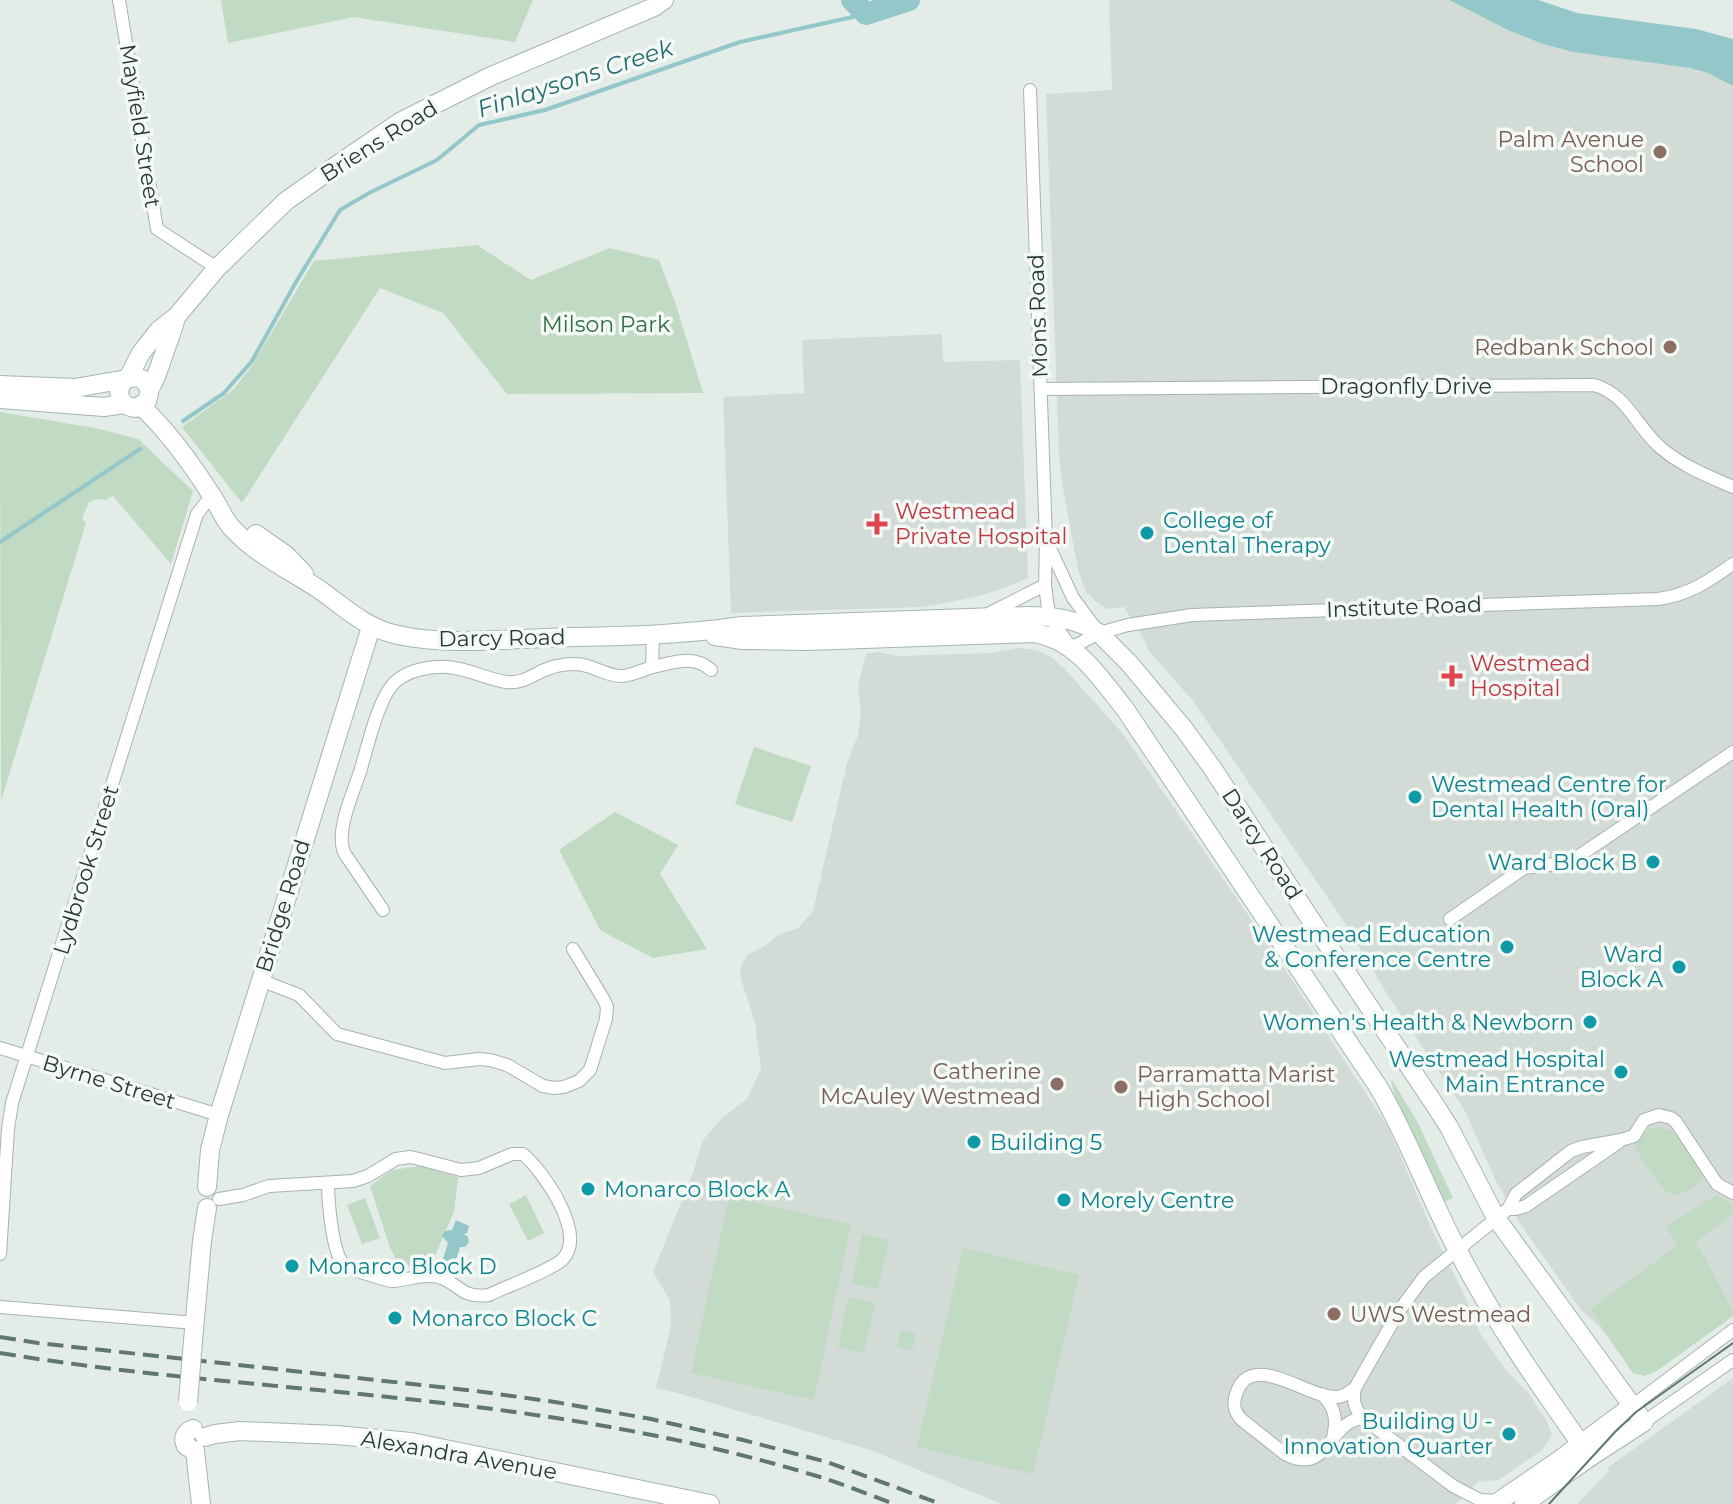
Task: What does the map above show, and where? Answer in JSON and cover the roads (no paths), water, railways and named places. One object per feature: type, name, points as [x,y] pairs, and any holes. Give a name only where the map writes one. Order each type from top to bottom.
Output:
[{"type":"street","name":"Mayfield Street","points":[[119,0],[157,229],[217,268]]},
{"type":"street","name":"Briens Road","points":[[126,380],[159,330],[176,317],[217,268],[286,201],[400,122],[489,77],[664,0]]},
{"type":"street","name":"Mons Road","points":[[1030,90],[1045,585],[1049,616],[1071,648]]},
{"type":"street","name":"Briens Road","points":[[138,400],[158,376],[176,317]]},
{"type":"street","name":"Darcy Road","points":[[126,380],[133,377],[145,382],[138,400],[212,495],[230,526],[277,565],[320,590],[371,627],[413,638],[454,640],[653,634],[742,626],[1049,616],[1076,622],[1099,633],[1155,692],[1213,769],[1433,1102],[1502,1213],[1644,1422]]},
{"type":"street","points":[[0,385],[75,388],[126,380]]},
{"type":"street","points":[[126,380],[119,390],[119,396],[138,400]]},
{"type":"street","name":"Dragonfly Drive","points":[[1041,389],[1594,385],[1613,393],[1625,404],[1654,442],[1666,452],[1733,487]]},
{"type":"street","points":[[0,399],[104,407],[138,400]]},
{"type":"street","name":"Lydbrook Street","points":[[0,1254],[12,1103],[197,514],[212,495]]},
{"type":"street","name":"Mons Road","points":[[1046,541],[1073,598],[1099,633]]},
{"type":"street","name":"Institute Road","points":[[1071,648],[1099,633],[1128,625],[1192,615],[1658,599],[1689,593],[1733,564]]},
{"type":"street","points":[[979,618],[1045,585]]},
{"type":"street","points":[[850,623],[901,628],[919,637]]},
{"type":"street","name":"Bridge Road","points":[[201,1504],[198,1439],[188,1419],[188,1402],[202,1241],[211,1198],[210,1150],[371,627]]},
{"type":"street","name":"Darcy Road","points":[[697,632],[743,640],[1034,633],[1053,637],[1071,648],[1125,709],[1374,1079],[1399,1122],[1457,1250],[1493,1316],[1586,1450]]},
{"type":"street","points":[[652,667],[653,634]]},
{"type":"street","points":[[383,910],[345,854],[341,840],[346,814],[385,697],[392,684],[403,675],[436,667],[458,668],[510,683],[522,682],[559,665],[583,665],[622,676],[687,660],[696,661],[711,670]]},
{"type":"street","points":[[1450,919],[1524,868],[1570,862],[1733,752]]},
{"type":"street","points":[[260,980],[299,995],[337,1034],[445,1063],[490,1060],[507,1065],[543,1086],[564,1087],[579,1081],[590,1070],[607,1007],[573,949]]},
{"type":"street","name":"Byrne Street","points":[[0,1048],[219,1115]]},
{"type":"street","points":[[1733,1193],[1717,1184],[1680,1128],[1665,1115],[1648,1118],[1634,1136],[1571,1151],[1516,1194],[1502,1213],[1424,1277],[1411,1293],[1355,1388],[1353,1402],[1363,1418],[1453,1486],[1480,1500],[1497,1502],[1586,1450],[1644,1422],[1733,1360]]},
{"type":"street","points":[[1502,1213],[1526,1206],[1621,1140]]},
{"type":"street","points":[[211,1198],[243,1195],[269,1186],[353,1181],[396,1159],[410,1157],[461,1170],[479,1168],[512,1154],[523,1154],[547,1181],[560,1204],[569,1236],[567,1252],[561,1261],[489,1295],[472,1296],[438,1277],[392,1281],[376,1277],[348,1267],[340,1259],[330,1216],[328,1183]]},
{"type":"street","points":[[0,1307],[194,1332]]},
{"type":"street","points":[[1524,1504],[1632,1406],[1733,1330]]},
{"type":"street","points":[[1355,1388],[1338,1397],[1259,1374],[1244,1380],[1236,1394],[1234,1408],[1242,1420],[1293,1459],[1312,1459],[1320,1455],[1349,1422],[1363,1418]]},
{"type":"street","points":[[1321,1394],[1328,1400],[1335,1415],[1333,1439]]},
{"type":"street","name":"Alexandra Avenue","points":[[198,1439],[240,1431],[411,1442],[710,1504]]},
{"type":"street","points":[[1453,1486],[1463,1504]]},
{"type":"water","points":[[1449,0],[1538,0],[1577,13],[1696,29],[1733,39],[1733,86],[1690,68],[1573,52],[1543,44]]},
{"type":"water","points":[[456,1220],[469,1226],[464,1234],[469,1242],[465,1247],[460,1247],[454,1266],[442,1262],[448,1243],[442,1236],[445,1231],[452,1230]]},
{"type":"waterway","points":[[852,0],[866,14],[909,0]]},
{"type":"waterway","name":"Finlaysons Creek","points":[[183,421],[224,393],[252,361],[340,210],[437,160],[479,125],[545,110],[740,42],[866,14]]},
{"type":"waterway","name":"Finlaysons Creek","points":[[0,542],[140,449]]},
{"type":"tram line","points":[[1549,1504],[1636,1412],[1733,1343]]},
{"type":"railway","points":[[0,1337],[476,1391],[651,1419],[827,1462],[941,1504]]},
{"type":"railway","points":[[0,1353],[118,1370],[476,1407],[606,1426],[778,1465],[894,1504]]},
{"type":"place","name":"Palm Avenue School","points":[[1660,152]]},
{"type":"place","name":"Redbank School","points":[[1670,347]]},
{"type":"place","name":"Westmead Private Hospital","points":[[877,524]]},
{"type":"place","name":"College of Dental Therapy","points":[[1147,533]]},
{"type":"place","name":"Westmead Hospital","points":[[1452,676]]},
{"type":"place","name":"Westmead Centre for Dental Health (Oral)","points":[[1415,797]]},
{"type":"place","name":"Ward Block B","points":[[1653,862]]},
{"type":"place","name":"Westmead Education & Conference Centre","points":[[1507,947]]},
{"type":"place","name":"Ward Block A","points":[[1679,967]]},
{"type":"place","name":"Women's Health & Newborn","points":[[1590,1022]]},
{"type":"place","name":"Westmead Hospital Main Entrance","points":[[1621,1072]]},
{"type":"place","name":"Catherine McAuley Westmead","points":[[1057,1084]]},
{"type":"place","name":"Parramatta Marist High School","points":[[1121,1087]]},
{"type":"place","name":"Building 5","points":[[974,1142]]},
{"type":"place","name":"Monarco Block A","points":[[588,1189]]},
{"type":"place","name":"Morely Centre","points":[[1064,1200]]},
{"type":"place","name":"Monarco Block D","points":[[292,1266]]},
{"type":"place","name":"UWS Westmead","points":[[1334,1314]]},
{"type":"place","name":"Monarco Block C","points":[[395,1318]]},
{"type":"place","name":"Building U - Innovation Quarter","points":[[1509,1434]]},
{"type":"park label","name":"Milson Park","points":[[606,324]]}]
